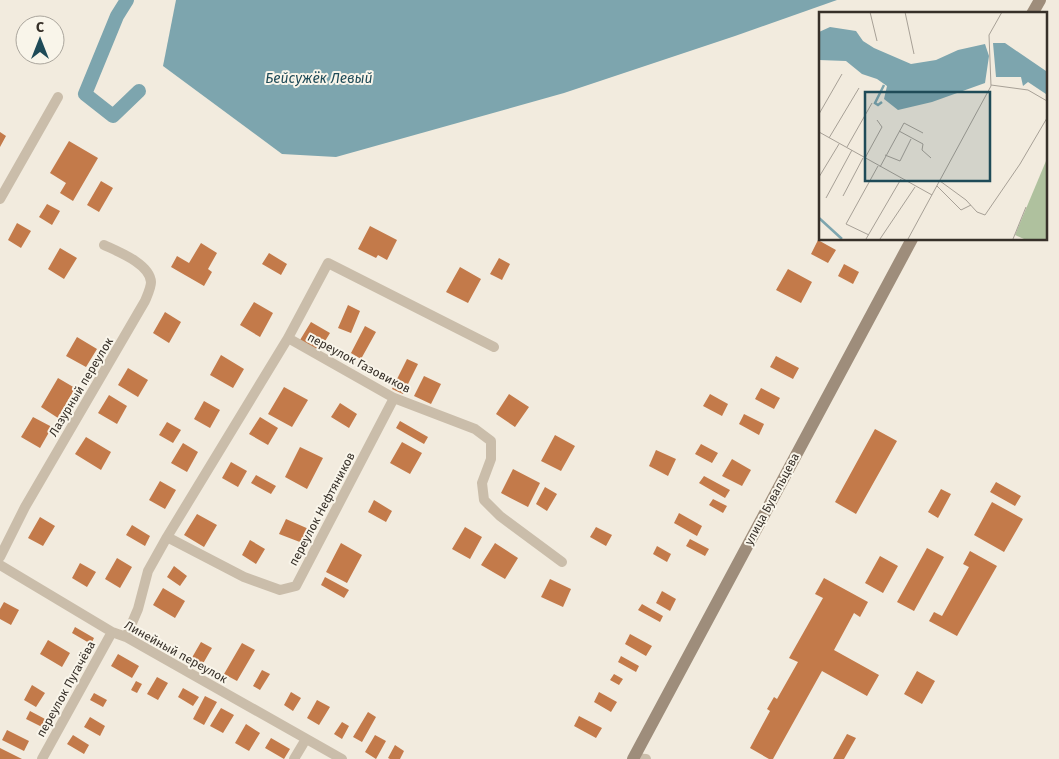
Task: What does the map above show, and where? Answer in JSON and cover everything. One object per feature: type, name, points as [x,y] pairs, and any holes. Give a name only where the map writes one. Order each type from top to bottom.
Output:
[{"type":"street","points":[[1033,12],[1040,0]]},
{"type":"street","points":[[0,199],[58,97]]},
{"type":"street","name":"улица Бувальцева","points":[[637,759],[911,240]]},
{"type":"street","name":"Лазурный переулок","points":[[0,557],[25,507],[132,326],[145,301],[151,283],[148,272],[132,259],[104,245]]},
{"type":"street","name":"переулок Газовиков","points":[[126,637],[138,609],[148,571],[288,338],[328,263],[494,348]]},
{"type":"street","name":"переулок Газовиков","points":[[288,338],[394,398],[476,429],[490,441],[490,459],[482,483],[484,500],[500,516],[562,562]]},
{"type":"street","name":"переулок Нефтяников","points":[[167,537],[244,577],[280,590],[296,586],[394,398]]},
{"type":"street","name":"Линейный переулок","points":[[0,564],[112,632],[126,637],[342,759]]},
{"type":"street","name":"переулок Пугачёва","points":[[42,759],[112,632]]},
{"type":"street","points":[[294,759],[306,739]]},
{"type":"water","name":"Бейсужёк Левый","points":[[176,0],[837,0],[564,93],[336,157],[282,154],[163,66]]},
{"type":"building","points":[[0,132],[6,136],[0,147]]},
{"type":"building","points":[[69,141],[98,158],[73,201],[60,193],[66,183],[50,173]]},
{"type":"building","points":[[101,181],[113,188],[99,212],[87,205]]},
{"type":"building","points":[[47,204],[60,211],[52,225],[39,217]]},
{"type":"building","points":[[17,223],[31,231],[21,248],[8,240]]},
{"type":"building","points":[[370,226],[397,240],[387,260],[378,255],[376,258],[358,249]]},
{"type":"building","points":[[818,240],[836,250],[828,263],[811,254]]},
{"type":"building","points":[[201,243],[217,253],[208,269],[212,272],[204,286],[171,267],[177,256],[189,263]]},
{"type":"building","points":[[60,248],[77,258],[64,279],[48,269]]},
{"type":"building","points":[[269,253],[287,264],[281,275],[262,264]]},
{"type":"building","points":[[499,258],[510,264],[502,280],[490,274]]},
{"type":"building","points":[[844,264],[859,272],[853,284],[838,276]]},
{"type":"building","points":[[460,267],[481,279],[468,303],[446,292]]},
{"type":"building","points":[[788,269],[812,282],[801,303],[776,290]]},
{"type":"building","points":[[254,302],[273,313],[260,337],[240,325]]},
{"type":"building","points":[[348,305],[360,311],[351,333],[338,328]]},
{"type":"building","points":[[165,312],[181,322],[169,343],[153,333]]},
{"type":"building","points":[[311,322],[330,333],[319,351],[300,340]]},
{"type":"building","points":[[365,326],[376,332],[361,359],[351,353]]},
{"type":"building","points":[[77,337],[97,349],[86,367],[66,356]]},
{"type":"building","points":[[221,355],[244,369],[233,388],[210,375]]},
{"type":"building","points":[[776,356],[799,368],[793,379],[770,367]]},
{"type":"building","points":[[407,359],[418,364],[403,394],[392,389]]},
{"type":"building","points":[[128,368],[148,380],[138,397],[118,385]]},
{"type":"building","points":[[424,376],[441,384],[431,404],[414,396]]},
{"type":"building","points":[[58,378],[75,388],[58,418],[41,407]]},
{"type":"building","points":[[284,387],[308,400],[292,427],[268,414]]},
{"type":"building","points":[[761,388],[780,398],[774,409],[755,399]]},
{"type":"building","points":[[509,394],[529,407],[515,427],[496,414]]},
{"type":"building","points":[[710,394],[728,404],[722,416],[703,406]]},
{"type":"building","points":[[109,395],[127,406],[117,424],[98,413]]},
{"type":"building","points":[[204,401],[220,410],[210,428],[194,419]]},
{"type":"building","points":[[340,403],[357,414],[349,428],[331,417]]},
{"type":"building","points":[[744,414],[764,424],[759,435],[739,424]]},
{"type":"building","points":[[33,417],[52,427],[40,448],[21,437]]},
{"type":"building","points":[[260,417],[278,428],[268,445],[249,434]]},
{"type":"building","points":[[400,421],[428,437],[424,444],[396,428]]},
{"type":"building","points":[[167,422],[181,430],[173,443],[159,435]]},
{"type":"building","points":[[875,429],[897,441],[856,514],[835,502]]},
{"type":"building","points":[[555,435],[575,446],[561,471],[541,461]]},
{"type":"building","points":[[86,437],[111,452],[101,470],[75,454]]},
{"type":"building","points":[[402,442],[422,453],[410,474],[390,463]]},
{"type":"building","points":[[183,443],[198,452],[187,472],[171,463]]},
{"type":"building","points":[[701,444],[718,453],[712,463],[695,454]]},
{"type":"building","points":[[300,447],[323,458],[307,489],[285,477]]},
{"type":"building","points":[[656,450],[676,459],[668,476],[649,466]]},
{"type":"building","points":[[732,459],[751,470],[742,486],[722,476]]},
{"type":"building","points":[[231,462],[247,471],[238,487],[222,478]]},
{"type":"building","points":[[513,469],[540,483],[528,507],[501,493]]},
{"type":"building","points":[[256,475],[276,486],[271,494],[251,483]]},
{"type":"building","points":[[704,476],[730,490],[725,498],[699,483]]},
{"type":"building","points":[[160,481],[176,490],[165,509],[149,500]]},
{"type":"building","points":[[996,482],[1021,496],[1015,506],[990,492]]},
{"type":"building","points":[[545,487],[557,494],[547,511],[536,504]]},
{"type":"building","points":[[941,489],[951,494],[938,518],[928,512]]},
{"type":"building","points":[[713,499],[727,506],[723,513],[709,505]]},
{"type":"building","points":[[374,500],[392,511],[386,522],[368,512]]},
{"type":"building","points":[[992,502],[1023,519],[1004,552],[974,535]]},
{"type":"building","points":[[679,513],[702,526],[697,536],[674,523]]},
{"type":"building","points":[[197,514],[217,525],[204,547],[184,535]]},
{"type":"building","points":[[40,517],[55,526],[43,546],[28,538]]},
{"type":"building","points":[[286,519],[311,530],[305,544],[279,534]]},
{"type":"building","points":[[132,525],[150,536],[145,546],[126,535]]},
{"type":"building","points":[[465,527],[482,537],[470,559],[452,549]]},
{"type":"building","points":[[596,527],[612,535],[606,546],[590,537]]},
{"type":"building","points":[[690,539],[709,549],[705,556],[686,546]]},
{"type":"building","points":[[250,540],[265,549],[256,564],[242,555]]},
{"type":"building","points":[[341,543],[362,555],[347,583],[326,572]]},
{"type":"building","points":[[495,543],[518,558],[505,579],[481,565]]},
{"type":"building","points":[[657,546],[671,554],[667,562],[653,554]]},
{"type":"building","points":[[927,548],[944,557],[914,611],[897,602]]},
{"type":"building","points":[[970,551],[997,566],[957,636],[929,621],[934,612],[942,616],[969,567],[963,564]]},
{"type":"building","points":[[880,556],[898,566],[883,593],[865,583]]},
{"type":"building","points":[[117,558],[132,567],[120,588],[105,579]]},
{"type":"building","points":[[80,563],[96,572],[87,587],[72,578]]},
{"type":"building","points":[[174,566],[187,576],[180,586],[167,577]]},
{"type":"building","points":[[325,577],[349,590],[344,598],[321,585]]},
{"type":"building","points":[[824,578],[868,602],[860,617],[854,613],[834,650],[879,675],[867,696],[822,671],[773,759],[769,759],[750,748],[770,711],[767,709],[774,697],[777,699],[798,662],[789,658],[823,598],[815,594]]},
{"type":"building","points":[[550,579],[571,589],[563,607],[541,597]]},
{"type":"building","points":[[163,588],[185,601],[175,618],[153,605]]},
{"type":"building","points":[[662,591],[676,599],[670,611],[656,603]]},
{"type":"building","points":[[4,602],[19,610],[11,625],[0,619],[0,609]]},
{"type":"building","points":[[642,604],[663,616],[660,622],[638,610]]},
{"type":"building","points":[[75,627],[94,638],[91,644],[72,633]]},
{"type":"building","points":[[630,634],[652,646],[646,656],[625,644]]},
{"type":"building","points":[[48,640],[70,653],[62,667],[40,654]]},
{"type":"building","points":[[201,642],[212,648],[201,667],[190,661]]},
{"type":"building","points":[[242,643],[255,650],[237,681],[224,674]]},
{"type":"building","points":[[118,654],[139,666],[132,678],[111,666]]},
{"type":"building","points":[[621,656],[639,666],[636,672],[618,662]]},
{"type":"building","points":[[262,670],[270,674],[260,690],[253,686]]},
{"type":"building","points":[[917,671],[935,681],[922,704],[904,694]]},
{"type":"building","points":[[614,674],[623,679],[619,685],[610,680]]},
{"type":"building","points":[[157,677],[168,683],[158,700],[147,694]]},
{"type":"building","points":[[136,681],[142,684],[137,693],[131,690]]},
{"type":"building","points":[[32,685],[45,693],[36,707],[24,700]]},
{"type":"building","points":[[183,688],[199,697],[193,706],[178,697]]},
{"type":"building","points":[[291,692],[301,698],[293,711],[284,705]]},
{"type":"building","points":[[599,692],[617,702],[611,712],[594,702]]},
{"type":"building","points":[[94,693],[107,700],[103,707],[90,700]]},
{"type":"building","points":[[205,696],[217,702],[204,725],[193,719]]},
{"type":"building","points":[[317,700],[330,707],[319,725],[307,718]]},
{"type":"building","points":[[221,708],[234,715],[223,733],[210,726]]},
{"type":"building","points":[[30,711],[47,720],[42,727],[26,719]]},
{"type":"building","points":[[368,712],[376,717],[362,742],[353,737]]},
{"type":"building","points":[[579,716],[602,728],[596,738],[574,726]]},
{"type":"building","points":[[90,717],[105,726],[100,736],[84,727]]},
{"type":"building","points":[[342,722],[349,726],[342,739],[334,734]]},
{"type":"building","points":[[246,724],[260,733],[249,751],[235,743]]},
{"type":"building","points":[[7,730],[29,741],[24,751],[2,740]]},
{"type":"building","points":[[847,734],[856,738],[844,759],[833,759]]},
{"type":"building","points":[[73,735],[89,745],[84,754],[67,744]]},
{"type":"building","points":[[375,735],[386,741],[376,759],[365,752]]},
{"type":"building","points":[[271,738],[290,749],[284,759],[265,748]]},
{"type":"building","points":[[395,745],[404,751],[400,759],[390,759],[388,758]]},
{"type":"building","points":[[0,748],[22,759],[0,759]]},
{"type":"waterway","points":[[127,0],[117,16],[85,94],[113,116],[139,91]]}]
